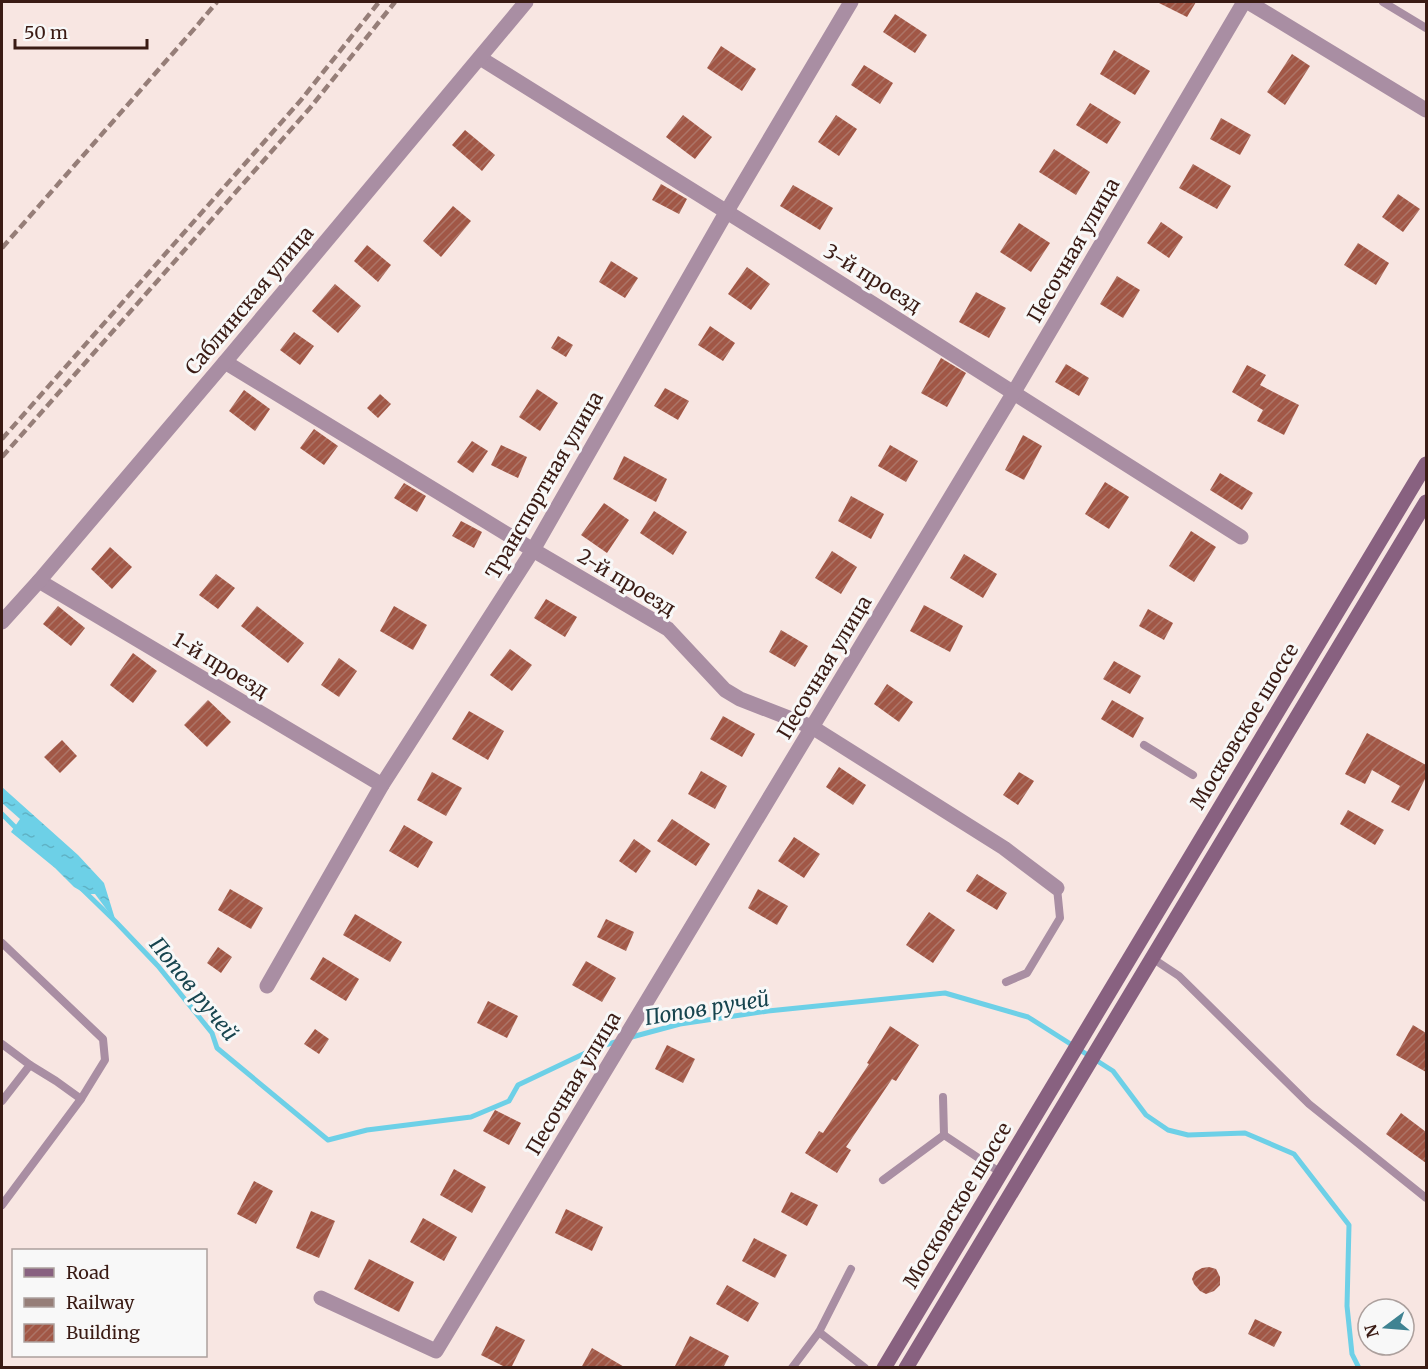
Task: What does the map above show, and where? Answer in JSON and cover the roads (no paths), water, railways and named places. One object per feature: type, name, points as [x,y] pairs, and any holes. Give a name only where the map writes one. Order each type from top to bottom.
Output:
[{"type":"main road","name":"Московское шоссе","points":[[884,1368],[1426,464]]},
{"type":"main road","name":"Московское шоссе","points":[[906,1368],[1426,502]]},
{"type":"street","name":"Саблинская улица","points":[[2,622],[225,362],[526,2]]},
{"type":"street","name":"Транспортная улица","points":[[267,986],[382,785],[533,550],[727,211],[851,2]]},
{"type":"street","name":"Песочная улица","points":[[321,1298],[436,1351],[1014,392],[1244,2]]},
{"type":"street","points":[[1248,2],[1426,110]]},
{"type":"street","name":"3-й проезд","points":[[480,58],[727,211],[1241,537]]},
{"type":"street","name":"2-й проезд","points":[[225,362],[533,550],[668,629],[725,690],[740,699],[812,727],[1004,848],[1057,888]]},
{"type":"street","name":"1-й проезд","points":[[39,581],[382,785]]},
{"type":"lane","points":[[1383,2],[1426,28]]},
{"type":"lane","points":[[1144,745],[1193,775]]},
{"type":"lane","points":[[1006,982],[1027,973],[1060,918],[1057,888]]},
{"type":"lane","points":[[2,943],[103,1040],[105,1060],[81,1099],[2,1205]]},
{"type":"lane","points":[[1152,958],[1179,976],[1309,1104],[1426,1198]]},
{"type":"lane","points":[[2,1044],[81,1099]]},
{"type":"lane","points":[[2,1101],[30,1065]]},
{"type":"lane","points":[[943,1097],[945,1135]]},
{"type":"lane","points":[[945,1135],[1001,1173]]},
{"type":"lane","points":[[883,1180],[945,1135]]},
{"type":"lane","points":[[792,1368],[819,1332],[851,1269]]},
{"type":"lane","points":[[819,1332],[865,1368]]},
{"type":"water","points":[[2,787],[78,855],[104,883],[116,922],[95,894],[86,894],[74,887],[55,868],[11,832],[20,819],[2,803]]},
{"type":"waterway","name":"Попов ручей","points":[[2,814],[18,830]]},
{"type":"waterway","name":"Попов ручей","points":[[82,889],[158,966],[212,1033],[217,1048],[328,1140],[367,1130],[471,1117],[509,1101],[518,1085],[598,1047],[619,1041]]},
{"type":"waterway","name":"Попов ручей","points":[[628,1038],[680,1024],[768,1011],[945,993],[1028,1017],[1113,1071],[1146,1115],[1168,1130],[1188,1135],[1245,1133],[1294,1154],[1349,1225],[1347,1306],[1352,1354],[1359,1368]]},
{"type":"railway","points":[[2,248],[217,2]]},
{"type":"railway","points":[[2,439],[301,100],[379,2]]},
{"type":"railway","points":[[2,457],[310,108],[395,2]]}]
